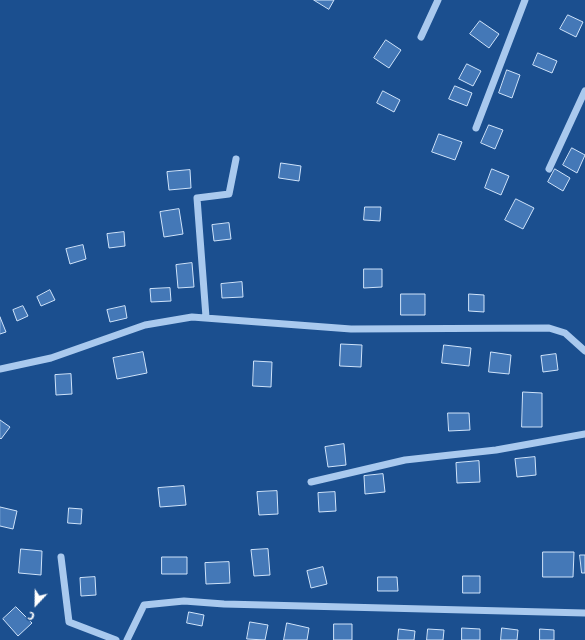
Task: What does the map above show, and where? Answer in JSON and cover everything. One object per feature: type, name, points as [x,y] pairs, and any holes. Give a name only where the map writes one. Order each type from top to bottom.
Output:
[{"type":"street","points":[[421,37],[438,0]]},
{"type":"street","points":[[476,128],[525,0]]},
{"type":"street","points":[[549,169],[585,91]]},
{"type":"street","points":[[206,317],[197,198],[229,194],[236,160]]},
{"type":"street","points":[[0,369],[52,358],[145,325],[192,317],[351,329],[549,328],[565,333],[585,351]]},
{"type":"street","points":[[311,482],[405,460],[496,450],[585,434]]},
{"type":"street","points":[[60,557],[69,622],[116,640]]},
{"type":"street","points":[[127,640],[144,605],[184,601],[224,604],[585,613]]},
{"type":"building","points":[[314,0],[334,0],[329,9]]},
{"type":"building","points":[[568,15],[583,22],[576,37],[560,29]]},
{"type":"building","points":[[480,21],[499,34],[489,48],[470,34]]},
{"type":"building","points":[[386,40],[401,50],[389,68],[374,58]]},
{"type":"building","points":[[538,53],[557,61],[552,73],[533,65]]},
{"type":"building","points":[[467,64],[481,71],[473,86],[459,79]]},
{"type":"building","points":[[507,70],[520,75],[512,98],[499,93]]},
{"type":"building","points":[[455,86],[472,93],[467,106],[449,99]]},
{"type":"building","points":[[383,91],[400,100],[394,112],[377,103]]},
{"type":"building","points":[[489,125],[503,130],[495,149],[481,143]]},
{"type":"building","points":[[439,134],[462,142],[455,160],[432,152]]},
{"type":"building","points":[[572,148],[585,155],[577,173],[563,165]]},
{"type":"building","points":[[281,163],[301,166],[299,181],[279,178]]},
{"type":"building","points":[[492,169],[509,176],[501,195],[485,188]]},
{"type":"building","points":[[555,169],[570,178],[563,191],[548,182]]},
{"type":"building","points":[[190,170],[191,188],[169,190],[167,172]]},
{"type":"building","points":[[516,199],[534,208],[523,229],[505,220]]},
{"type":"building","points":[[365,207],[381,207],[380,221],[364,220]]},
{"type":"building","points":[[179,209],[183,234],[164,237],[160,212]]},
{"type":"building","points":[[229,223],[231,239],[214,241],[212,225]]},
{"type":"building","points":[[124,232],[125,246],[109,248],[107,234]]},
{"type":"building","points":[[83,245],[86,259],[70,264],[66,249]]},
{"type":"building","points":[[192,263],[194,287],[178,288],[176,265]]},
{"type":"building","points":[[364,269],[382,269],[382,287],[364,288]]},
{"type":"building","points":[[242,282],[243,297],[222,298],[221,284]]},
{"type":"building","points":[[170,288],[171,301],[151,302],[150,289]]},
{"type":"building","points":[[50,290],[55,300],[41,306],[37,297]]},
{"type":"building","points":[[401,294],[425,294],[425,315],[401,315]]},
{"type":"building","points":[[469,294],[484,295],[484,312],[469,311]]},
{"type":"building","points":[[23,306],[28,316],[17,321],[13,310]]},
{"type":"building","points":[[125,306],[127,318],[110,322],[107,310]]},
{"type":"building","points":[[0,317],[6,332],[0,334]]},
{"type":"building","points":[[341,344],[362,345],[361,367],[340,366]]},
{"type":"building","points":[[444,345],[471,348],[469,366],[442,363]]},
{"type":"building","points":[[143,352],[147,373],[117,379],[113,358]]},
{"type":"building","points":[[491,352],[511,355],[509,374],[489,372]]},
{"type":"building","points":[[556,354],[558,370],[543,372],[541,356]]},
{"type":"building","points":[[254,361],[272,362],[271,387],[253,386]]},
{"type":"building","points":[[71,374],[72,394],[56,395],[55,375]]},
{"type":"building","points":[[523,392],[542,393],[542,427],[522,427]]},
{"type":"building","points":[[448,413],[469,413],[470,430],[449,431]]},
{"type":"building","points":[[0,420],[10,427],[1,439],[0,438]]},
{"type":"building","points":[[344,444],[346,465],[328,467],[325,447]]},
{"type":"building","points":[[535,457],[536,475],[517,477],[515,459]]},
{"type":"building","points":[[479,461],[480,482],[457,483],[456,463]]},
{"type":"building","points":[[383,474],[385,492],[365,494],[364,476]]},
{"type":"building","points":[[184,486],[186,505],[160,507],[158,488]]},
{"type":"building","points":[[277,491],[278,514],[259,515],[257,492]]},
{"type":"building","points":[[335,492],[336,511],[319,512],[318,493]]},
{"type":"building","points":[[0,507],[17,511],[13,529],[0,526]]},
{"type":"building","points":[[69,508],[82,509],[81,524],[68,523]]},
{"type":"building","points":[[21,549],[42,551],[41,575],[19,573]]},
{"type":"building","points":[[268,549],[270,575],[254,576],[251,550]]},
{"type":"building","points":[[543,552],[574,552],[573,577],[543,577]]},
{"type":"building","points":[[580,555],[585,555],[585,573],[582,573]]},
{"type":"building","points":[[162,557],[187,557],[187,574],[162,574]]},
{"type":"building","points":[[229,562],[230,583],[206,584],[205,563]]},
{"type":"building","points":[[323,567],[327,584],[311,588],[307,571]]},
{"type":"building","points":[[463,576],[480,576],[480,593],[463,593]]},
{"type":"building","points":[[95,577],[96,595],[81,596],[80,578]]},
{"type":"building","points":[[378,577],[397,577],[398,591],[378,591]]},
{"type":"building","points":[[16,607],[32,623],[18,636],[3,619]]},
{"type":"building","points":[[189,612],[204,615],[202,626],[187,623]]},
{"type":"building","points":[[250,622],[268,625],[265,640],[247,639]]},
{"type":"building","points":[[287,623],[309,628],[307,640],[284,640]]},
{"type":"building","points":[[334,624],[352,624],[352,640],[334,640]]},
{"type":"building","points":[[462,628],[480,629],[480,640],[462,640]]},
{"type":"building","points":[[502,628],[518,630],[517,640],[501,640]]},
{"type":"building","points":[[399,629],[415,631],[414,640],[398,640]]},
{"type":"building","points":[[428,629],[444,630],[443,640],[427,640]]},
{"type":"building","points":[[540,629],[554,630],[554,640],[540,640]]}]
